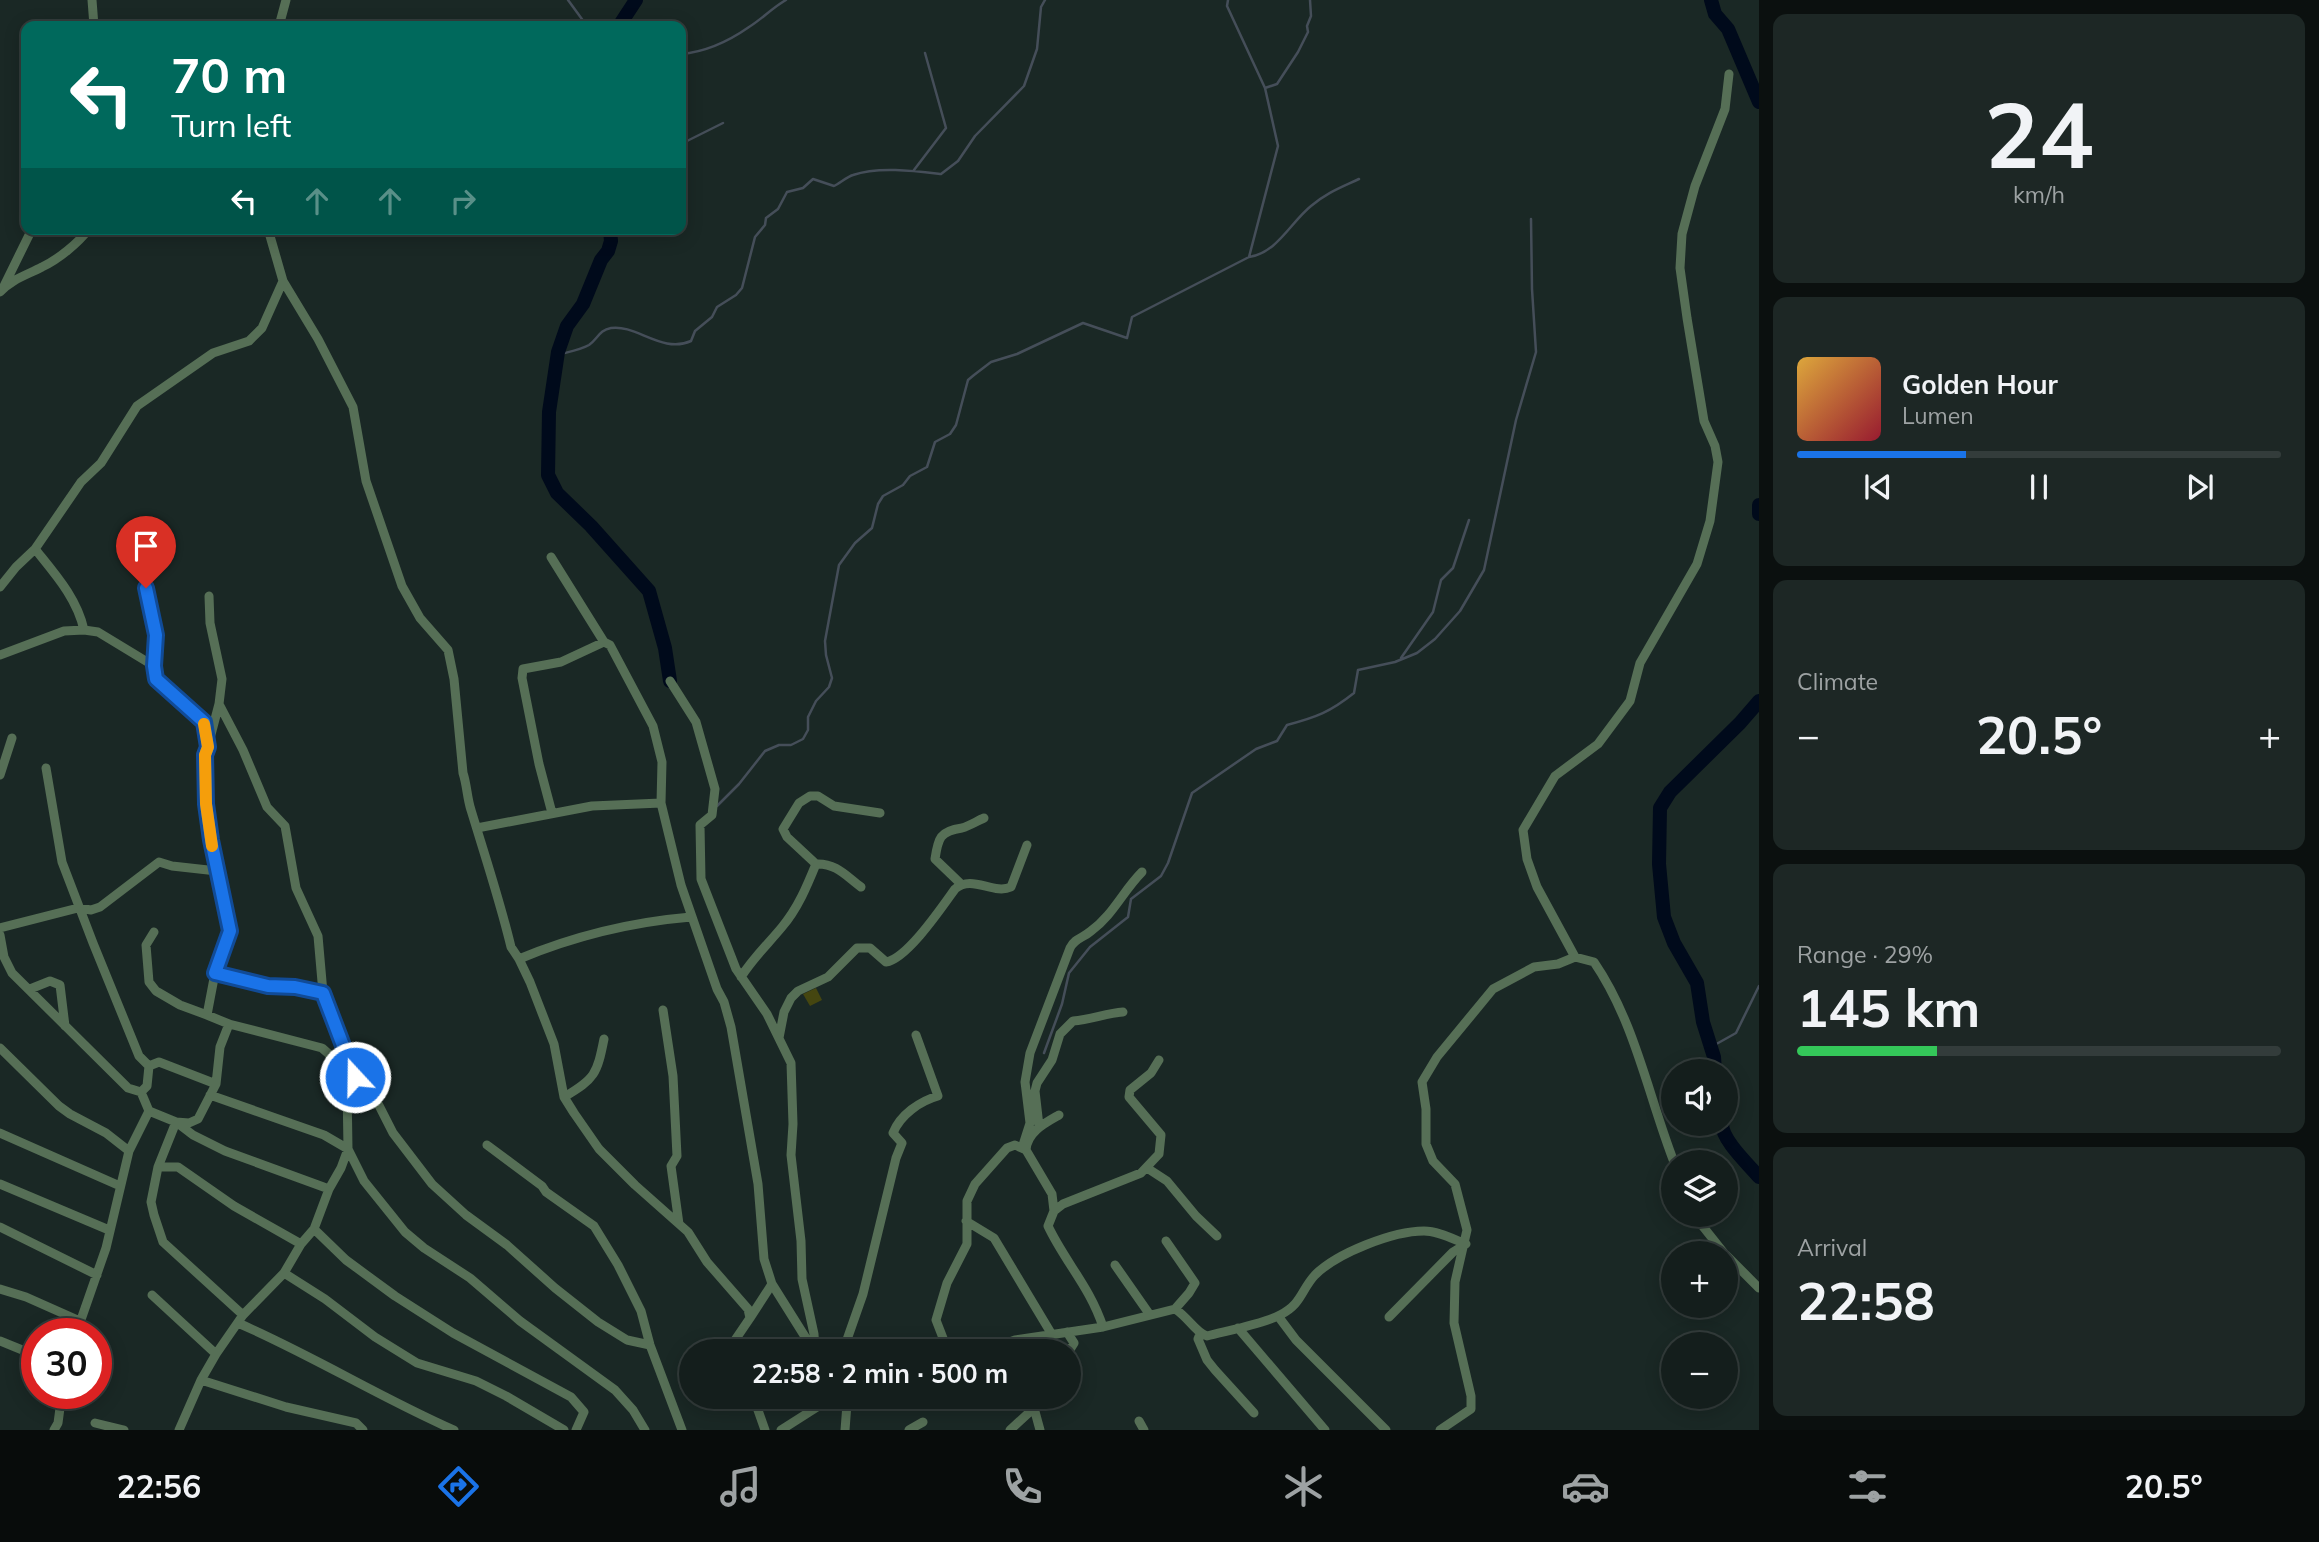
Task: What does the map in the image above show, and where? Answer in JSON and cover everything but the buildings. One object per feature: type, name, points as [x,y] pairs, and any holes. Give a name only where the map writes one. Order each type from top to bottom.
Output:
[{"type":"street","points":[[92,0],[94,21]]},
{"type":"street","points":[[280,21],[286,0]]},
{"type":"street","points":[[1575,957],[1537,887],[1527,859],[1523,830],[1555,776],[1598,744],[1630,701],[1640,663],[1698,564],[1710,521],[1717,462],[1715,446],[1704,421],[1686,318],[1681,257],[1682,234],[1695,186],[1725,109],[1729,74]]},
{"type":"street","points":[[1,291],[29,235]]},
{"type":"street","points":[[1,291],[18,277],[63,254],[83,235]]},
{"type":"street","points":[[270,235],[283,281],[318,339],[353,407],[366,481],[402,586],[420,618],[448,650],[454,679],[463,773],[477,828],[511,947],[519,959],[554,1044],[564,1097],[599,1149],[688,1232],[708,1262],[748,1309],[750,1318]]},
{"type":"street","points":[[0,587],[35,549],[82,482],[101,463],[137,406],[213,353],[248,341],[261,328],[283,281]]},
{"type":"street","points":[[149,525],[144,574],[156,635],[156,679],[204,722],[208,747]]},
{"type":"street","points":[[35,549],[63,584],[81,616],[85,630]]},
{"type":"street","points":[[551,557],[604,642],[610,645],[653,726],[662,762],[661,803],[681,885],[731,1027],[758,1184],[764,1259],[772,1284],[807,1339]]},
{"type":"street","points":[[207,1015],[215,973],[230,931],[206,804],[205,755],[219,705],[222,680],[209,623],[209,596]]},
{"type":"street","points":[[0,654],[64,631],[85,630],[98,632],[154,666]]},
{"type":"street","points":[[552,813],[539,764],[522,677],[523,669],[561,663],[604,642]]},
{"type":"street","points":[[670,681],[696,722],[715,789],[712,815],[700,825],[701,879],[741,978],[767,1014],[791,1063],[791,1155],[801,1241],[802,1279],[814,1339]]},
{"type":"street","points":[[219,705],[243,750],[267,807],[285,826],[296,888],[318,936],[323,993],[355,1077]]},
{"type":"street","points":[[0,775],[12,738]]},
{"type":"street","points":[[46,768],[62,862],[139,1056],[149,1066]]},
{"type":"street","points":[[861,887],[835,866],[827,863],[816,864],[783,829],[799,803],[810,796],[818,796],[834,806],[880,813]]},
{"type":"street","points":[[477,828],[592,806],[661,803]]},
{"type":"street","points":[[984,818],[964,828],[953,828],[944,833],[937,845],[934,859],[961,884],[975,883],[1003,890],[1011,887],[1027,845]]},
{"type":"street","points":[[0,928],[81,908],[91,910],[100,907],[159,862],[217,871]]},
{"type":"street","points":[[741,978],[753,957],[783,926],[796,908],[816,864]]},
{"type":"street","points":[[1024,1149],[1030,1123],[1025,1082],[1030,1053],[1070,948],[1074,940],[1090,932],[1114,911],[1130,884],[1142,872]]},
{"type":"street","points":[[779,1038],[784,1012],[798,991],[828,977],[857,948],[870,948],[886,962],[895,961],[923,933],[961,884]]},
{"type":"street","points":[[519,959],[558,943],[634,925],[691,917]]},
{"type":"street","points":[[154,932],[146,945],[149,982],[156,991],[180,1005],[229,1024],[284,1036],[322,1048],[355,1077]]},
{"type":"street","points":[[0,935],[4,957],[12,972],[128,1088],[141,1092]]},
{"type":"street","points":[[1440,1430],[1471,1409],[1454,1323],[1455,1282],[1467,1230],[1455,1184],[1433,1161],[1426,1144],[1426,1109],[1422,1082],[1437,1057],[1493,989],[1534,967],[1558,964],[1575,957],[1594,962],[1611,987],[1632,1035],[1670,1150]]},
{"type":"street","points":[[215,973],[268,986],[295,987],[323,993]]},
{"type":"street","points":[[30,989],[50,981],[60,985],[65,1026]]},
{"type":"street","points":[[663,1010],[673,1076],[677,1156],[671,1166],[679,1224]]},
{"type":"street","points":[[1039,1126],[1035,1091],[1040,1077],[1052,1060],[1060,1034],[1073,1021],[1091,1019],[1105,1013],[1124,1012]]},
{"type":"street","points":[[176,1122],[189,1123],[198,1119],[216,1084],[220,1047],[229,1024]]},
{"type":"street","points":[[847,1339],[863,1294],[902,1143],[893,1133],[897,1122],[905,1114],[938,1096],[916,1035]]},
{"type":"street","points":[[564,1097],[588,1083],[600,1059],[604,1040]]},
{"type":"street","points":[[0,1048],[70,1114],[106,1133],[130,1151]]},
{"type":"street","points":[[1054,1211],[1063,1204],[1147,1168],[1159,1154],[1161,1135],[1129,1097],[1130,1090],[1151,1073],[1159,1060]]},
{"type":"street","points":[[149,1066],[159,1062],[216,1084]]},
{"type":"street","points":[[141,1092],[147,1086],[149,1066]]},
{"type":"street","points":[[179,1430],[201,1380],[216,1354],[241,1319],[284,1273],[301,1244],[314,1229],[348,1149],[347,1086],[349,1080],[355,1077],[364,1076],[393,1133],[432,1184],[466,1215],[507,1245],[598,1322],[627,1340],[650,1345]]},
{"type":"street","points":[[141,1092],[149,1111],[176,1122],[193,1135],[225,1151],[329,1189]]},
{"type":"street","points":[[210,1095],[324,1135],[348,1149],[364,1181],[405,1231],[424,1248],[470,1278],[520,1321],[615,1390],[633,1410],[645,1430]]},
{"type":"street","points":[[81,1318],[106,1248],[130,1151],[149,1111]]},
{"type":"street","points":[[1024,1149],[1028,1139],[1039,1126],[1059,1115]]},
{"type":"street","points":[[176,1122],[158,1167],[151,1209],[163,1241],[241,1319],[379,1395],[454,1430]]},
{"type":"street","points":[[0,1133],[120,1186]]},
{"type":"street","points":[[943,1339],[936,1320],[947,1283],[967,1244],[967,1201],[975,1184],[1007,1148],[1015,1144],[1024,1149],[1052,1194],[1054,1211],[1048,1226],[1057,1245],[1095,1303],[1103,1327]]},
{"type":"street","points":[[486,1145],[542,1186],[545,1192],[594,1226],[631,1289],[682,1430]]},
{"type":"street","points":[[158,1167],[178,1167],[234,1206],[301,1244]]},
{"type":"street","points":[[1147,1168],[1167,1181],[1217,1236]]},
{"type":"street","points":[[0,1184],[109,1230]]},
{"type":"street","points":[[966,1221],[994,1238],[1051,1333]]},
{"type":"street","points":[[0,1227],[97,1275]]},
{"type":"street","points":[[1703,1227],[1715,1241]]},
{"type":"street","points":[[314,1229],[332,1248],[386,1290],[453,1333],[571,1397],[584,1412],[576,1430]]},
{"type":"street","points":[[1175,1309],[1186,1316],[1200,1334],[1207,1336],[1278,1316],[1300,1300],[1314,1276],[1352,1251],[1400,1234],[1426,1231],[1465,1244]]},
{"type":"street","points":[[1020,1339],[1103,1327],[1175,1309],[1195,1283],[1166,1241]]},
{"type":"street","points":[[1390,1317],[1453,1252],[1465,1244]]},
{"type":"street","points":[[1115,1265],[1150,1315]]},
{"type":"street","points":[[1738,1267],[1759,1288]]},
{"type":"street","points":[[284,1273],[417,1363],[476,1381],[564,1430]]},
{"type":"street","points":[[736,1339],[772,1284]]},
{"type":"street","points":[[0,1289],[26,1297],[73,1318]]},
{"type":"street","points":[[152,1295],[216,1354]]},
{"type":"street","points":[[1278,1316],[1296,1340],[1386,1430]]},
{"type":"street","points":[[1238,1328],[1325,1430]]},
{"type":"street","points":[[1067,1332],[1071,1339]]},
{"type":"street","points":[[1200,1334],[1198,1339],[1207,1360],[1254,1413]]},
{"type":"street","points":[[0,1341],[21,1350]]},
{"type":"street","points":[[201,1380],[286,1407],[356,1423],[363,1430]]},
{"type":"street","points":[[54,1430],[60,1409]]},
{"type":"street","points":[[757,1409],[765,1430]]},
{"type":"street","points":[[780,1430],[814,1409]]},
{"type":"street","points":[[844,1409],[845,1430]]},
{"type":"street","points":[[1010,1430],[1033,1409]]},
{"type":"street","points":[[1034,1409],[1040,1430]]},
{"type":"street","points":[[909,1430],[923,1422]]},
{"type":"street","points":[[94,1423],[124,1430]]},
{"type":"shaded area","points":[[816,988],[822,1000],[810,1006],[803,994]]},
{"type":"waterway","points":[[568,0],[583,21]]},
{"type":"waterway","points":[[622,21],[636,0]]},
{"type":"waterway","points":[[686,53],[725,41],[786,0]]},
{"type":"waterway","points":[[557,355],[589,345],[601,333],[611,328],[630,330],[670,344],[691,341],[695,331],[712,317],[717,307],[742,288],[755,237],[765,225],[766,218],[778,209],[787,192],[803,188],[813,179],[834,186],[863,172],[897,170],[941,174],[958,161],[975,136],[1024,86],[1037,49],[1041,7],[1045,0]]},
{"type":"waterway","points":[[717,806],[739,784],[765,751],[779,745],[791,745],[803,739],[808,730],[808,717],[816,701],[829,687],[832,678],[825,641],[839,565],[855,543],[872,528],[878,504],[883,496],[927,467],[935,442],[950,434],[956,425],[968,380],[991,362],[1017,354],[1083,323],[1127,338],[1132,317],[1249,257],[1278,146],[1265,88],[1227,6],[1228,0]]},
{"type":"waterway","points":[[1265,88],[1277,84],[1298,52],[1308,32],[1310,0]]},
{"type":"waterway","points":[[1711,0],[1715,14],[1728,29],[1759,102]]},
{"type":"waterway","points":[[914,170],[946,128],[925,53]]},
{"type":"waterway","points":[[686,142],[723,123]]},
{"type":"waterway","points":[[1249,257],[1268,250],[1317,201],[1359,179]]},
{"type":"waterway","points":[[1044,1053],[1062,1004],[1069,973],[1090,947],[1128,917],[1131,899],[1161,876],[1192,793],[1256,749],[1277,741],[1287,725],[1323,713],[1345,700],[1354,693],[1358,670],[1395,662],[1417,653],[1435,639],[1460,611],[1484,570],[1516,420],[1536,352],[1531,219]]},
{"type":"waterway","points":[[610,235],[608,251],[601,260],[583,304],[567,326],[558,352],[549,412],[548,475],[557,493],[591,526],[649,591],[665,648],[670,681]]},
{"type":"waterway","points":[[1759,505],[1759,514]]},
{"type":"waterway","points":[[1401,658],[1433,612],[1441,580],[1453,568],[1469,520]]},
{"type":"waterway","points":[[1714,1059],[1703,1022],[1697,983],[1674,943],[1664,917],[1659,864],[1660,808],[1670,792],[1759,701]]},
{"type":"waterway","points":[[1711,1047],[1736,1033],[1759,986]]},
{"type":"waterway","points":[[1726,1136],[1759,1177]]},
{"type":"slow traffic","points":[[204,724],[208,747],[205,755],[206,804],[212,846]]},
{"type":"route","points":[[146,588],[156,635],[156,679],[204,722],[208,747],[205,755],[206,804],[230,931],[215,973],[268,986],[295,987],[323,993],[355,1077]]}]
